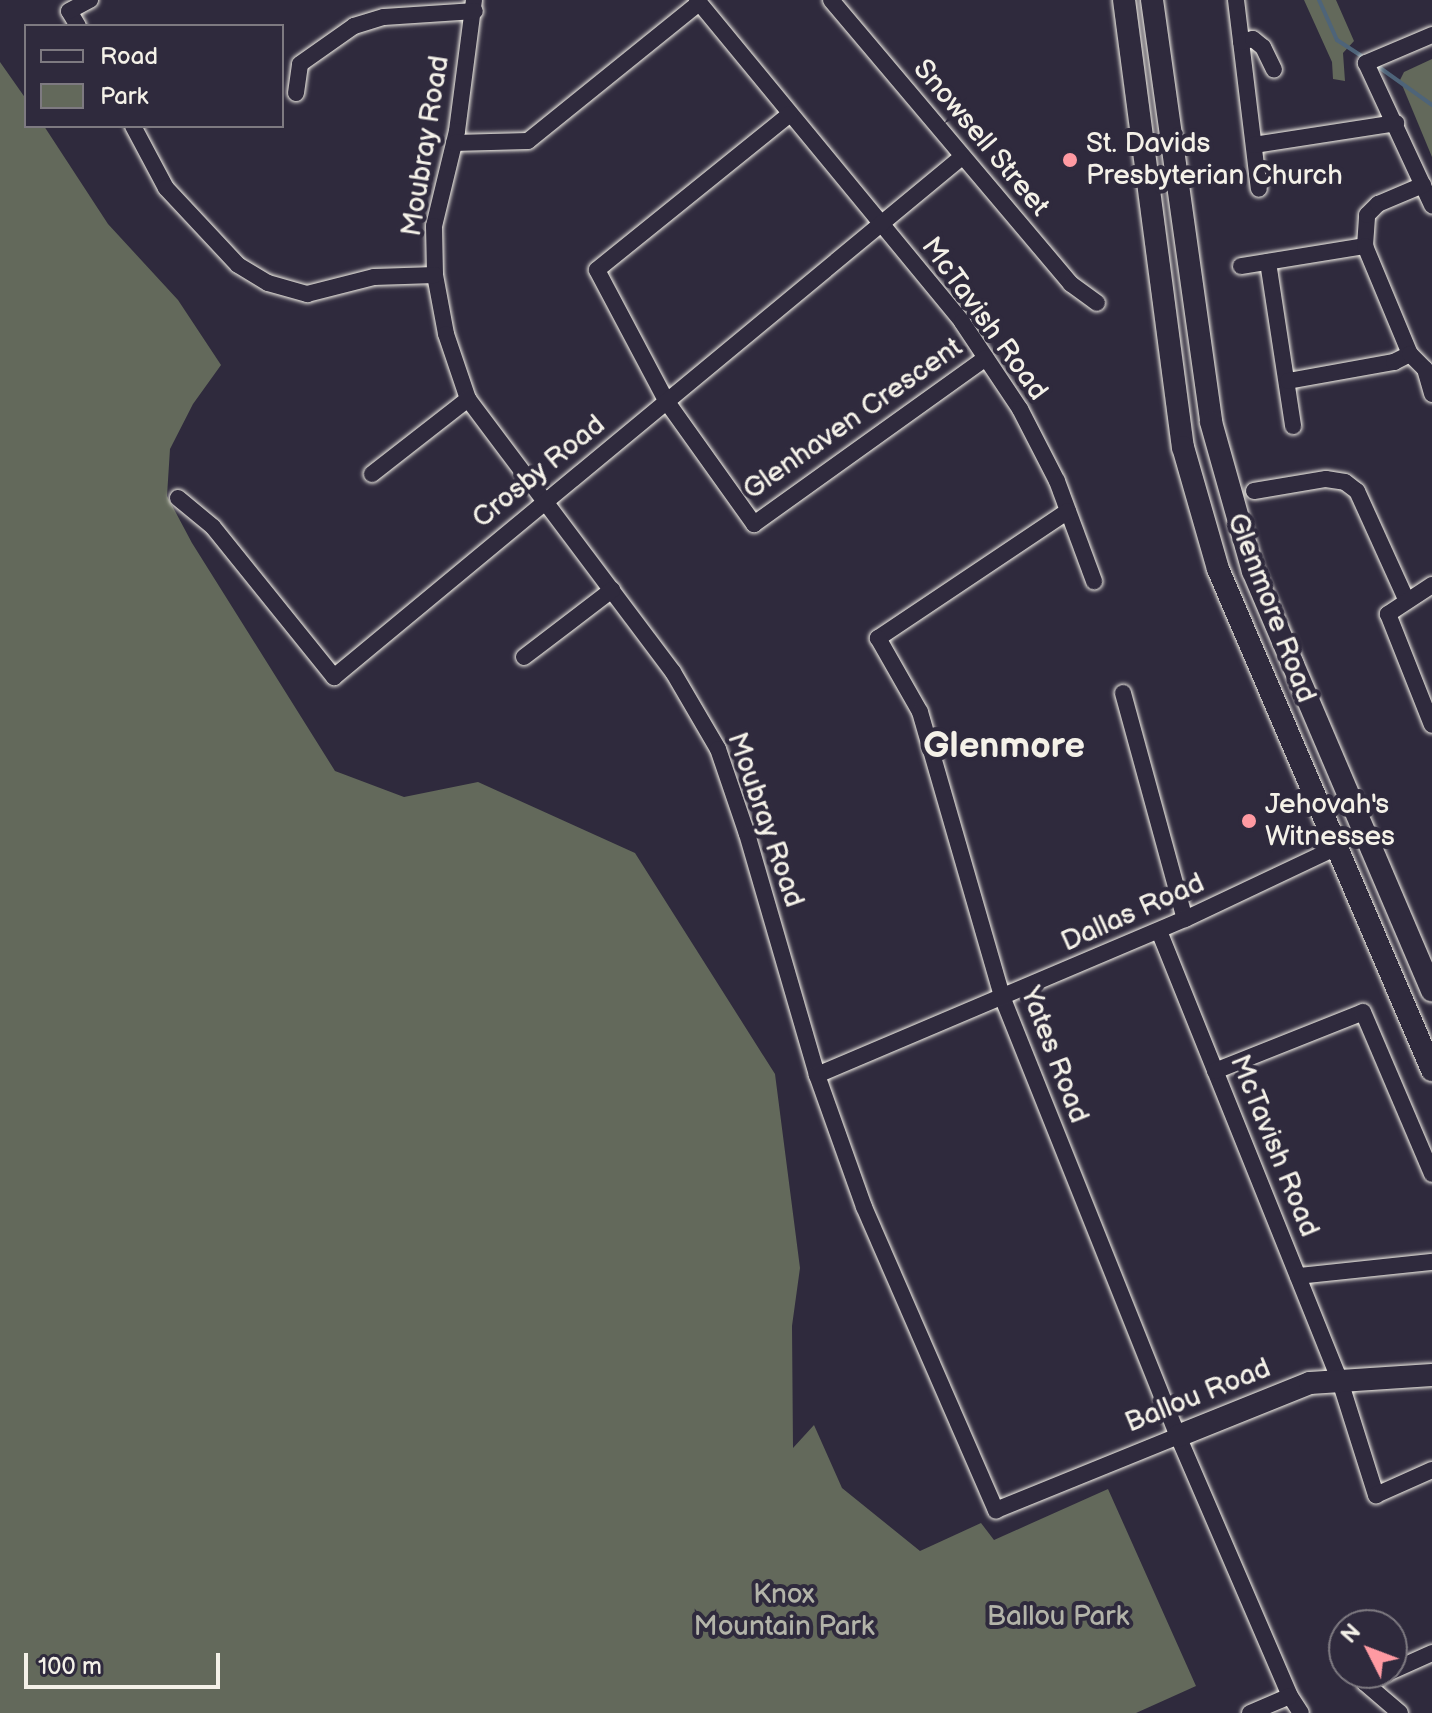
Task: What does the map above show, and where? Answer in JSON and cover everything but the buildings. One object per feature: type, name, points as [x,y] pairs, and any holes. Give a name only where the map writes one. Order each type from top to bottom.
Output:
[{"type":"main road","name":"Glenmore Road","points":[[1124,0],[1183,447],[1218,569],[1432,1070]]},
{"type":"main road","name":"Glenmore Road","points":[[1152,0],[1211,422],[1249,556],[1432,990]]},
{"type":"main road","name":"Ballou Road","points":[[1178,1436],[1310,1383],[1432,1375]]},
{"type":"street","points":[[77,24],[69,11],[90,0]]},
{"type":"street","name":"Snowsell Street","points":[[831,0],[1071,284],[1097,303]]},
{"type":"street","points":[[1236,0],[1259,189]]},
{"type":"street","points":[[454,143],[528,141],[698,1]]},
{"type":"street","name":"McTavish Road","points":[[698,1],[962,322],[1020,409],[1057,481],[1094,581]]},
{"type":"street","points":[[296,93],[300,64],[354,26],[384,17],[474,6]]},
{"type":"street","name":"Moubray Road","points":[[474,6],[454,143],[434,226],[435,275],[446,334],[468,399],[673,672],[718,749],[747,834],[817,1075],[864,1207],[996,1510]]},
{"type":"street","points":[[1432,35],[1366,63],[1432,205]]},
{"type":"street","points":[[1241,42],[1253,39],[1263,47],[1274,70]]},
{"type":"street","points":[[667,402],[597,270],[790,114]]},
{"type":"street","points":[[1254,145],[1396,123]]},
{"type":"street","points":[[134,128],[166,188],[238,265],[268,283],[307,294],[374,277],[435,275]]},
{"type":"street","name":"Crosby Road","points":[[178,498],[213,527],[334,677],[962,157]]},
{"type":"street","points":[[1423,185],[1378,204],[1367,215],[1365,246],[1410,354],[1425,369],[1432,394]]},
{"type":"street","points":[[1241,266],[1365,246]]},
{"type":"street","points":[[1268,262],[1293,426]]},
{"type":"street","points":[[1288,381],[1394,362],[1410,354]]},
{"type":"street","name":"Glenhaven Crescent","points":[[667,402],[754,524],[986,358]]},
{"type":"street","points":[[372,474],[468,399]]},
{"type":"street","points":[[1254,491],[1326,479],[1345,482],[1357,491],[1406,599]]},
{"type":"street","name":"Yates Road","points":[[1068,511],[878,638],[920,712],[1003,999],[1178,1436],[1290,1696],[1301,1713]]},
{"type":"street","points":[[1432,585],[1406,599],[1388,614],[1432,725]]},
{"type":"street","points":[[524,657],[612,590]]},
{"type":"street","points":[[1123,693],[1185,919]]},
{"type":"street","name":"Dallas Road","points":[[817,1075],[1159,931],[1335,848]]},
{"type":"street","name":"McTavish Road","points":[[1159,931],[1340,1381],[1376,1495],[1432,1470]]},
{"type":"street","points":[[1215,1071],[1363,1012],[1432,1174]]},
{"type":"street","points":[[1298,1276],[1432,1262]]},
{"type":"street","name":"Ballou Road","points":[[996,1510],[1178,1436]]},
{"type":"street","points":[[1408,1664],[1432,1653]]},
{"type":"street","points":[[1372,1689],[1400,1713]]},
{"type":"street","points":[[1250,1713],[1290,1696]]},
{"type":"green space","points":[[1304,0],[1336,0],[1354,41],[1343,53],[1345,81],[1333,79],[1332,62]]},
{"type":"green space","points":[[1432,59],[1432,157],[1400,80],[1404,72]]},
{"type":"green space","points":[[0,62],[24,96],[24,128],[45,128],[108,224],[178,300],[221,365],[193,404],[170,449],[167,496],[192,543],[335,771],[404,797],[478,782],[635,853],[775,1074],[800,1268],[792,1326],[793,1448],[814,1425],[842,1488],[920,1551],[981,1523],[994,1540],[1108,1489],[1196,1686],[1136,1713],[0,1713]]},
{"type":"waterway","points":[[1319,0],[1337,40],[1365,58]]},
{"type":"waterway","points":[[1376,65],[1432,105]]},
{"type":"place","name":"St. Davids Presbyterian Church","points":[[1070,160]]},
{"type":"place","name":"Jehovah's Witnesses","points":[[1249,821]]},
{"type":"district","name":"Glenmore","points":[[1004,747]]},
{"type":"park label","name":"Knox Mountain Park","points":[[784,1611]]},
{"type":"park label","name":"Ballou Park","points":[[1058,1617]]}]
